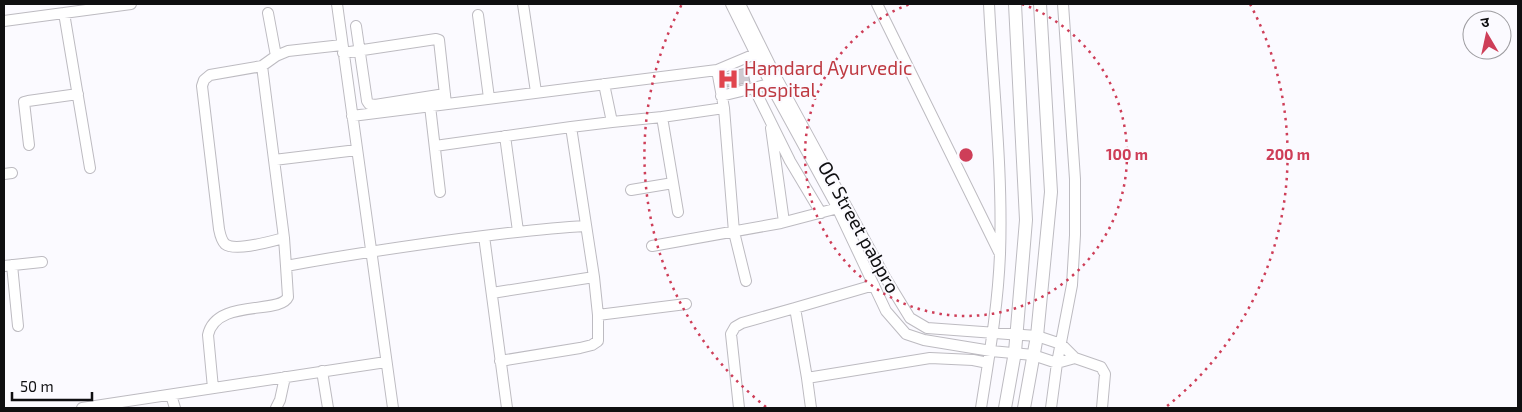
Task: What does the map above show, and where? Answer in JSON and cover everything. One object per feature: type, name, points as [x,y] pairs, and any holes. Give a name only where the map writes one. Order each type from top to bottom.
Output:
[{"type":"main road","points":[[1005,408],[1016,335],[1026,220],[1015,4]]},
{"type":"main road","points":[[1024,408],[1037,336],[1051,192],[1040,4]]},
{"type":"street","points":[[4,21],[131,4]]},
{"type":"street","points":[[337,4],[393,408]]},
{"type":"street","points":[[523,4],[536,92]]},
{"type":"street","name":"OG Street pabpro","points":[[731,4],[770,84],[841,207],[910,318],[927,328],[1037,336],[1061,344]]},
{"type":"street","name":"OG Street pabpro","points":[[740,4],[841,207],[886,311],[906,334],[924,340],[990,351],[1033,355],[1057,363]]},
{"type":"street","points":[[877,4],[1000,254]]},
{"type":"street","points":[[981,408],[994,332],[1000,254],[999,152],[989,4]]},
{"type":"street","points":[[1051,408],[1057,363],[1072,285],[1075,235],[1074,178],[1063,4]]},
{"type":"street","points":[[64,13],[90,168]]},
{"type":"street","points":[[268,14],[276,56]]},
{"type":"street","points":[[478,15],[489,98]]},
{"type":"street","points":[[356,26],[367,101],[369,104],[375,105],[446,99],[489,98],[717,70],[755,54]]},
{"type":"street","points":[[284,238],[241,247],[231,247],[222,242],[202,86],[204,80],[210,75],[262,66],[276,56],[288,51],[343,49],[360,51],[436,39],[439,40],[446,99]]},
{"type":"street","points":[[213,388],[208,335],[214,321],[228,313],[259,306],[282,304],[286,302],[288,297],[284,238],[262,66]]},
{"type":"street","points":[[717,70],[724,108],[734,232],[746,281]]},
{"type":"street","points":[[604,84],[612,122]]},
{"type":"street","points":[[722,96],[770,84]]},
{"type":"street","points":[[754,88],[790,160],[821,212]]},
{"type":"street","points":[[29,145],[24,102],[78,94]]},
{"type":"street","points":[[352,116],[430,106],[446,99]]},
{"type":"street","points":[[430,106],[440,192]]},
{"type":"street","points":[[435,146],[571,126],[662,117],[724,108]]},
{"type":"street","points":[[662,117],[678,212]]},
{"type":"street","points":[[770,120],[784,222]]},
{"type":"street","points":[[500,360],[553,354],[592,345],[598,340],[598,316],[594,277],[571,126]]},
{"type":"street","points":[[505,136],[518,231]]},
{"type":"street","points":[[274,160],[357,150]]},
{"type":"street","points":[[631,190],[673,183]]},
{"type":"street","points":[[652,246],[784,222],[841,207]]},
{"type":"street","points":[[286,266],[518,231],[585,226]]},
{"type":"street","points":[[484,236],[507,408]]},
{"type":"street","points":[[18,326],[8,266],[42,262]]},
{"type":"street","points":[[492,293],[594,277]]},
{"type":"street","points":[[739,408],[731,334],[736,327],[742,323],[874,285]]},
{"type":"street","points":[[598,316],[686,304]]},
{"type":"street","points":[[795,308],[811,408]]},
{"type":"street","points":[[1061,344],[1075,358],[1101,368],[1105,374],[1102,408]]},
{"type":"street","points":[[807,378],[930,358],[973,360],[988,363]]},
{"type":"street","points":[[1057,363],[1075,358]]},
{"type":"street","points":[[82,408],[134,404],[171,394],[386,362]]},
{"type":"street","points":[[322,372],[328,408]]},
{"type":"street","points":[[276,408],[280,400],[285,377]]},
{"type":"street","points":[[171,394],[174,408]]},
{"type":"building","points":[[747,68],[750,82],[727,87],[725,74]]},
{"type":"place","name":"Hamdard Ayurvedic Hospital","points":[[728,79]]}]
